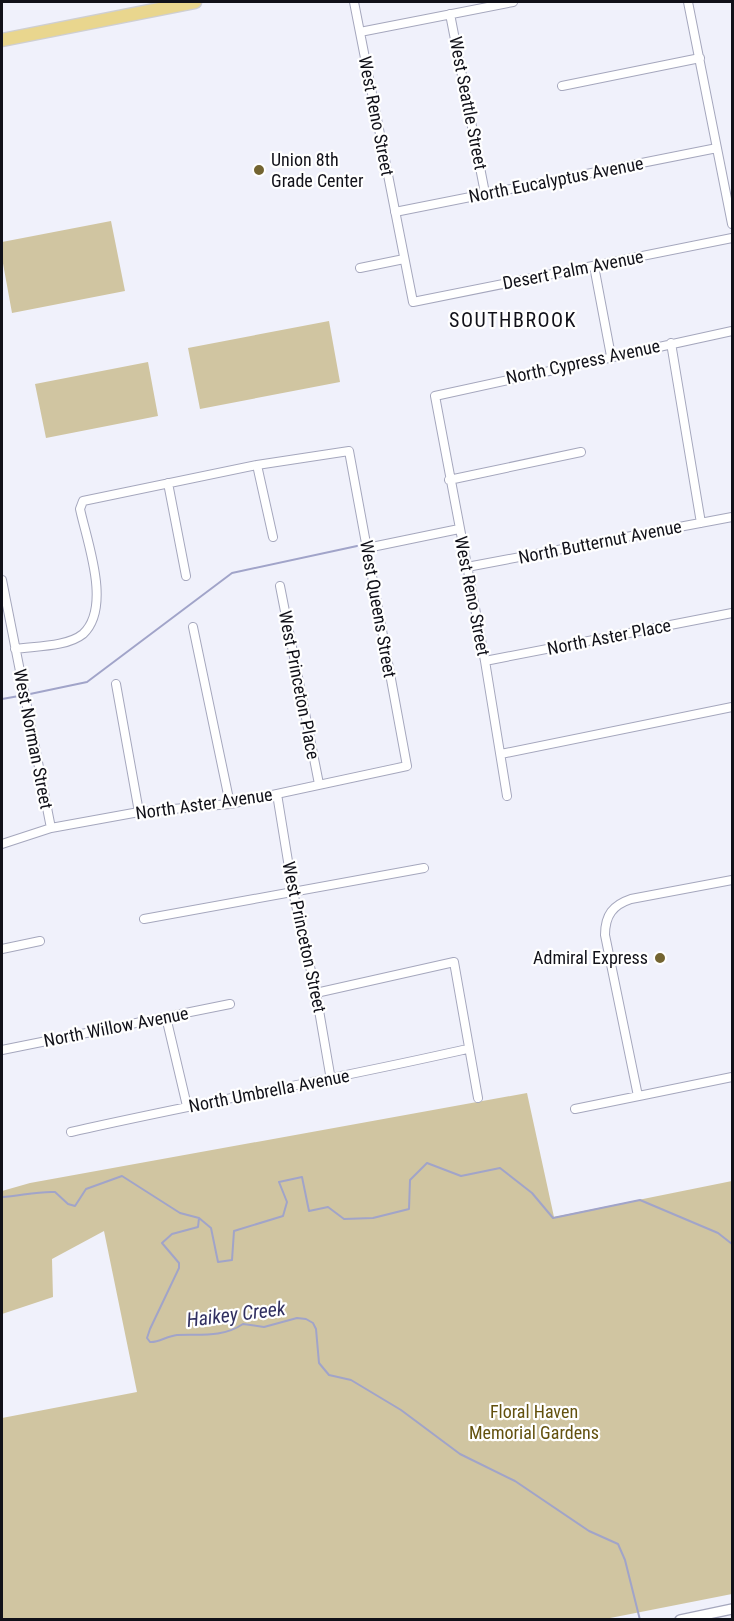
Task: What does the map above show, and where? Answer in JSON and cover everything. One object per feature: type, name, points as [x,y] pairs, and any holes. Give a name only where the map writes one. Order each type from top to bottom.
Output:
[{"type":"main road","points":[[2,40],[195,2]]},
{"type":"street","name":"West Reno Street","points":[[354,2],[413,302]]},
{"type":"street","points":[[360,32],[513,2]]},
{"type":"street","points":[[688,2],[732,224]]},
{"type":"street","name":"West Seattle Street","points":[[450,14],[485,193]]},
{"type":"street","points":[[562,86],[700,58]]},
{"type":"street","name":"North Eucalyptus Avenue","points":[[395,212],[717,148]]},
{"type":"street","name":"Desert Palm Avenue","points":[[413,302],[732,238]]},
{"type":"street","points":[[360,268],[404,259]]},
{"type":"street","points":[[594,266],[611,356]]},
{"type":"street","name":"North Cypress Avenue","points":[[435,396],[732,331]]},
{"type":"street","points":[[671,343],[701,523]]},
{"type":"street","name":"West Reno Street","points":[[435,396],[449,480],[485,661],[507,796]]},
{"type":"street","name":"West Queens Street","points":[[257,465],[349,451],[407,766]]},
{"type":"street","points":[[449,480],[581,452]]},
{"type":"street","points":[[15,649],[62,642],[82,634],[97,606],[97,587],[80,509],[83,501],[257,465],[273,537]]},
{"type":"street","points":[[168,483],[186,576]]},
{"type":"street","name":"North Butternut Avenue","points":[[467,567],[732,517]]},
{"type":"street","points":[[367,548],[459,529]]},
{"type":"street","name":"West Norman Street","points":[[2,580],[51,828]]},
{"type":"street","name":"West Princeton Place","points":[[280,586],[319,784]]},
{"type":"street","name":"North Aster Place","points":[[485,661],[732,613]]},
{"type":"street","points":[[193,627],[230,804]]},
{"type":"street","points":[[116,684],[139,812]]},
{"type":"street","points":[[501,754],[732,707]]},
{"type":"street","name":"North Aster Avenue","points":[[2,844],[51,828],[139,812],[230,804],[407,766]]},
{"type":"street","name":"West Princeton Street","points":[[277,794],[293,892],[316,993],[332,1080]]},
{"type":"street","points":[[144,919],[424,868]]},
{"type":"street","points":[[638,1096],[605,934],[608,917],[622,902],[732,880]]},
{"type":"street","points":[[2,949],[40,941]]},
{"type":"street","points":[[316,993],[454,962],[467,1049],[478,1098]]},
{"type":"street","name":"North Willow Avenue","points":[[2,1050],[230,1004]]},
{"type":"street","points":[[166,1017],[187,1106]]},
{"type":"street","name":"North Umbrella Avenue","points":[[71,1132],[187,1106],[332,1080],[467,1049]]},
{"type":"street","points":[[575,1108],[732,1077]]},
{"type":"street","points":[[680,1620],[732,1610]]},
{"type":"green space","points":[[111,221],[125,291],[12,313],[2,258],[2,242]]},
{"type":"green space","points":[[329,321],[340,382],[200,409],[188,348]]},
{"type":"green space","points":[[148,362],[158,416],[46,438],[35,384]]},
{"type":"green space","name":"Floral Haven Memorial Gardens","points":[[527,1093],[554,1217],[732,1181],[732,1594],[600,1620],[2,1619],[2,1418],[137,1392],[104,1231],[52,1259],[53,1297],[2,1314],[2,1191],[30,1183]]},
{"type":"waterway","points":[[30,694],[87,682],[232,573],[357,546]]},
{"type":"waterway","points":[[2,699],[19,696]]},
{"type":"waterway","points":[[199,1218],[211,1228],[218,1262],[232,1260],[234,1231],[283,1216],[287,1202],[279,1182],[302,1177],[309,1211],[328,1207],[344,1219],[373,1218],[409,1209],[410,1180],[427,1163],[461,1176],[500,1168],[532,1193],[553,1218],[640,1200],[718,1233],[732,1244]]},
{"type":"waterway","name":"Haikey Creek","points":[[2,1197],[55,1192],[68,1204],[75,1206],[86,1189],[122,1176],[180,1213],[199,1218],[198,1227],[172,1234],[162,1243],[179,1263],[179,1268],[150,1329],[147,1338],[150,1342],[177,1335],[219,1333],[243,1324],[264,1327],[297,1318],[306,1319],[313,1323],[316,1329],[319,1363],[329,1375],[351,1380],[401,1410],[460,1454],[515,1481],[589,1531],[618,1544],[625,1560],[640,1620]]},
{"type":"place","name":"Union 8th Grade Center","points":[[259,170]]},
{"type":"place","name":"Admiral Express","points":[[660,958]]},
{"type":"district","name":"SOUTHBROOK","points":[[513,320]]}]
